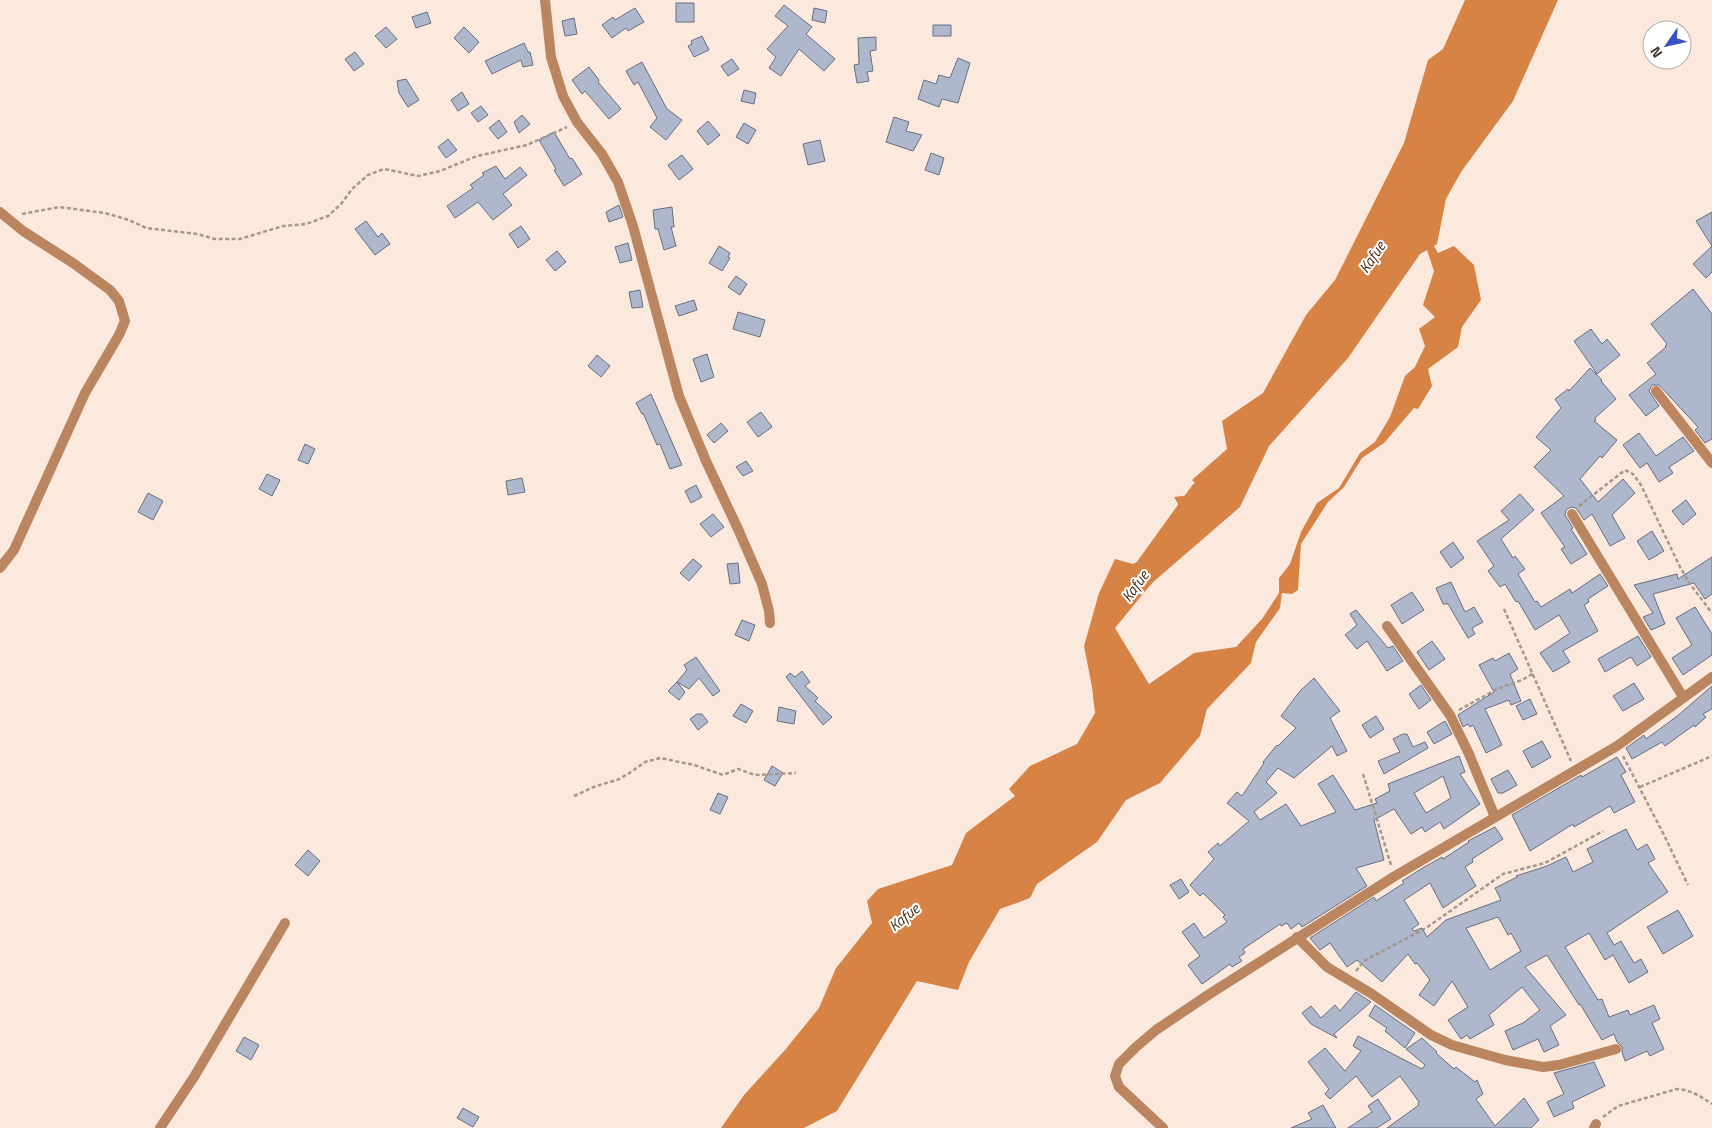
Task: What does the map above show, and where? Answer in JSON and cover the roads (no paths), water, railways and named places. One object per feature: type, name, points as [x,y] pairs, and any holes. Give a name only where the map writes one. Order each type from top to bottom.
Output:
[{"type":"street","points":[[544,0],[551,57],[563,96],[577,122],[602,154],[618,182],[633,226],[679,396],[706,461],[762,584],[770,622]]},
{"type":"street","points":[[0,568],[14,550],[85,393],[125,321],[119,301],[110,290],[73,262],[23,231],[3,214]]},
{"type":"street","points":[[1656,391],[1712,464]]},
{"type":"street","points":[[1572,514],[1683,698]]},
{"type":"street","points":[[1387,626],[1450,715],[1469,754],[1495,817]]},
{"type":"street","points":[[1163,1128],[1119,1087],[1115,1076],[1119,1064],[1156,1030],[1394,876],[1617,746],[1712,677]]},
{"type":"street","points":[[160,1128],[194,1077],[286,923]]},
{"type":"street","points":[[1297,937],[1327,967],[1407,1017],[1431,1035],[1452,1045],[1505,1060],[1543,1067],[1559,1065],[1616,1049]]},
{"type":"water","points":[[1465,0],[1558,0],[1513,101],[1461,172],[1446,199],[1437,244],[1434,246],[1438,253],[1454,246],[1474,265],[1481,300],[1462,327],[1458,347],[1428,369],[1432,386],[1418,409],[1414,408],[1384,443],[1362,458],[1344,487],[1328,502],[1301,544],[1298,590],[1292,594],[1282,593],[1280,608],[1256,642],[1251,663],[1207,709],[1200,736],[1160,783],[1126,800],[1097,842],[1037,884],[1030,898],[1000,909],[969,962],[958,990],[917,981],[837,1111],[804,1128],[721,1128],[744,1095],[785,1050],[819,1008],[836,968],[872,923],[867,901],[878,889],[952,865],[966,833],[1015,796],[1009,789],[1030,766],[1077,744],[1095,713],[1084,646],[1099,593],[1115,559],[1133,564],[1160,551],[1176,535],[1184,514],[1174,497],[1191,495],[1196,484],[1192,480],[1227,449],[1222,421],[1263,393],[1306,315],[1335,280],[1404,143],[1428,60],[1443,49]],"holes":[[[1427,250],[1434,271],[1423,305],[1435,317],[1419,329],[1425,346],[1415,367],[1405,376],[1390,417],[1375,442],[1360,453],[1339,488],[1317,503],[1301,532],[1290,564],[1279,578],[1279,593],[1262,619],[1236,647],[1194,653],[1149,684],[1115,628],[1152,583],[1240,507],[1269,446],[1348,358],[1420,254]]]},
{"type":"waterway","name":"Kafue","points":[[1142,576],[1202,493]]}]
